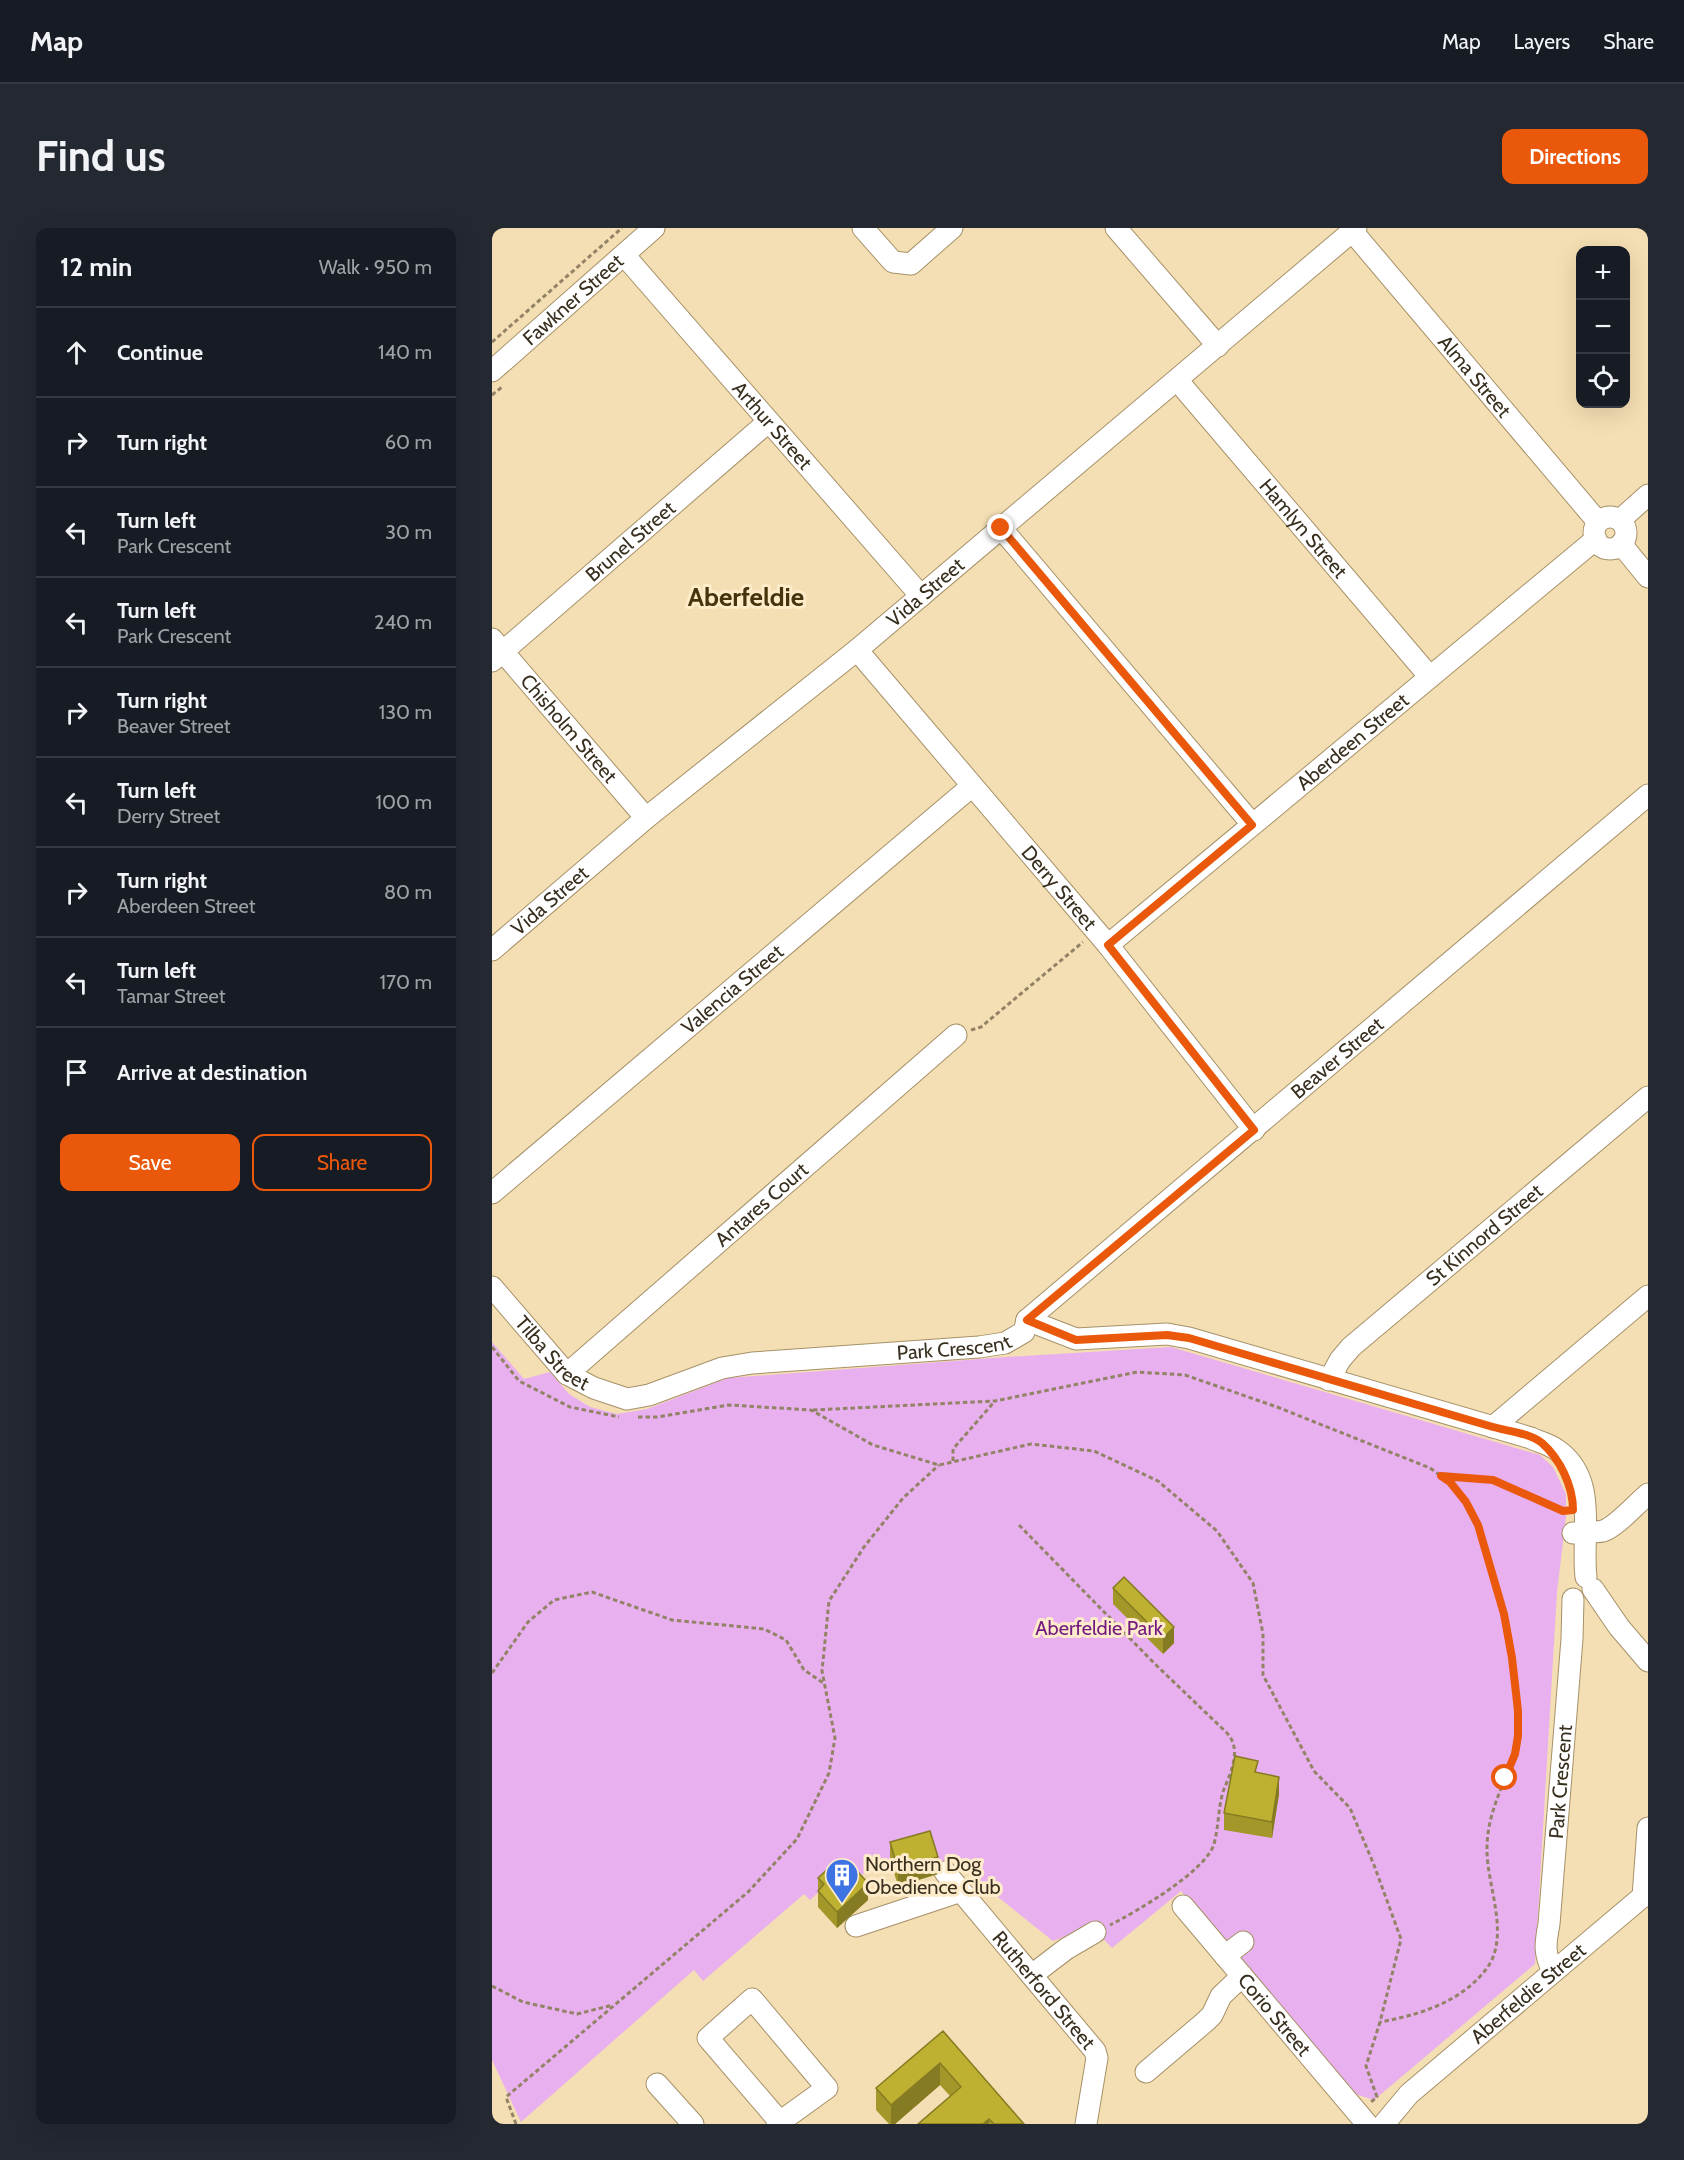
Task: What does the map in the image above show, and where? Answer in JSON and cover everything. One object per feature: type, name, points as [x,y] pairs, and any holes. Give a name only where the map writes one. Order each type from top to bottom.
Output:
[{"type":"street","name":"Fawkner Street","points":[[492,371],[654,228]]},
{"type":"street","points":[[863,228],[893,262],[911,264],[952,228]]},
{"type":"street","points":[[1116,228],[1218,346]]},
{"type":"street","name":"Vida Street","points":[[492,950],[646,818],[857,650],[1354,229]]},
{"type":"street","name":"Alma Street","points":[[1354,229],[1597,530]]},
{"type":"street","name":"Arthur Street","points":[[624,255],[921,596]]},
{"type":"street","name":"Hamlyn Street","points":[[1177,380],[1430,677]]},
{"type":"street","name":"Brunel Street","points":[[496,650],[768,422]]},
{"type":"street","points":[[1620,520],[1648,495]]},
{"type":"street","points":[[1609,517],[1620,520],[1626,532],[1621,544],[1614,548],[1607,548],[1600,545],[1597,530],[1609,517]]},
{"type":"street","points":[[1001,528],[1252,825]]},
{"type":"street","name":"Aberdeen Street","points":[[1102,938],[1252,825],[1430,677],[1597,530]]},
{"type":"street","points":[[1621,544],[1648,577]]},
{"type":"street","name":"Chisholm Street","points":[[496,650],[646,818]]},
{"type":"street","name":"Derry Street","points":[[857,650],[1102,938],[1254,1130]]},
{"type":"street","name":"Valencia Street","points":[[492,1193],[972,786]]},
{"type":"street","name":"Beaver Street","points":[[1027,1320],[1648,795]]},
{"type":"street","name":"Antares Court","points":[[567,1374],[956,1035]]},
{"type":"street","name":"St Kinnord Street","points":[[1329,1380],[1340,1360],[1351,1347],[1648,1097]]},
{"type":"street","name":"Tilba Street","points":[[492,1287],[567,1374],[594,1388],[629,1411]]},
{"type":"street","points":[[1493,1427],[1648,1296]]},
{"type":"street","name":"Park Crescent","points":[[629,1411],[649,1395],[722,1368],[752,1363],[979,1347],[1005,1343],[1024,1332],[1027,1320],[1076,1340],[1160,1335],[1189,1338],[1493,1427],[1556,1449],[1574,1468],[1583,1491],[1578,1523],[1584,1558],[1582,1592],[1572,1639],[1549,1924],[1559,1949],[1560,1966]]},
{"type":"street","points":[[1578,1523],[1601,1531],[1610,1528],[1648,1494]]},
{"type":"street","points":[[1582,1592],[1619,1627],[1648,1662]]},
{"type":"street","points":[[1645,1895],[1648,1828]]},
{"type":"street","name":"Rutherford Street","points":[[945,1872],[1086,2039],[1096,2054],[1086,2124]]},
{"type":"street","points":[[856,1926],[961,1891]]},
{"type":"street","name":"Aberfeldie Street","points":[[1373,2120],[1409,2094],[1645,1895]]},
{"type":"street","name":"Corio Street","points":[[1183,1906],[1242,1976],[1373,2120]]},
{"type":"street","points":[[1032,1975],[1066,1949],[1095,1932]]},
{"type":"street","points":[[1225,1956],[1243,1942]]},
{"type":"street","points":[[1146,2072],[1206,2021],[1212,2015],[1221,1996],[1242,1976]]},
{"type":"street","points":[[752,1999],[827,2088],[778,2123],[708,2038],[752,1999]]},
{"type":"street","points":[[657,2084],[693,2124]]},
{"type":"path","points":[[492,342],[622,228]]},
{"type":"path","points":[[956,1035],[981,1027],[1102,938]]},
{"type":"path","points":[[492,1347],[519,1381],[570,1407],[613,1416],[629,1411],[657,1417],[729,1405],[812,1410],[994,1401],[1137,1372],[1185,1375],[1277,1407],[1430,1468],[1450,1482],[1466,1502],[1478,1525],[1495,1580],[1512,1658],[1518,1711],[1515,1754],[1492,1812],[1486,1849],[1496,1915],[1497,1939],[1487,1968],[1459,1993],[1436,2007],[1413,2016],[1380,2022]]},
{"type":"path","points":[[952,1462],[953,1449],[994,1401]]},
{"type":"path","points":[[812,1410],[873,1445],[939,1465],[1031,1444],[1094,1451],[1158,1482],[1217,1532],[1253,1583],[1263,1634],[1263,1676],[1314,1771],[1350,1808],[1401,1939],[1380,2022],[1366,2066],[1377,2097],[1371,2102],[1373,2120]]},
{"type":"path","points":[[516,2124],[506,2097],[748,1892],[797,1839],[829,1773],[835,1738],[822,1671],[829,1601],[864,1547],[897,1506],[939,1465]]},
{"type":"path","points":[[1441,1476],[1493,1480],[1563,1511],[1578,1523]]},
{"type":"path","points":[[1019,1525],[1155,1664],[1227,1733],[1234,1743],[1232,1767],[1223,1792],[1214,1845],[1208,1856],[1164,1892],[1126,1917],[1095,1932]]},
{"type":"path","points":[[492,1673],[528,1622],[554,1600],[591,1592],[672,1620],[764,1629],[786,1640],[804,1670],[825,1684]]},
{"type":"path","points":[[492,1986],[523,2002],[577,2014],[615,2005]]},
{"type":"green space","name":"Aberfeldie Park","points":[[492,1342],[524,1379],[550,1372],[569,1394],[590,1407],[617,1414],[647,1409],[728,1378],[1171,1347],[1540,1455],[1553,1467],[1566,1494],[1566,1517],[1557,1592],[1535,1964],[1374,2100],[1355,2094],[1181,1891],[1112,1948],[1091,1926],[1053,1941],[953,1861],[940,1876],[931,1846],[889,1859],[889,1862],[850,1880],[842,1871],[810,1900],[804,1894],[703,1981],[694,1970],[521,2122],[492,2060]]},
{"type":"building","points":[[1124,1577],[1174,1627],[1163,1638],[1113,1588]]},
{"type":"building","points":[[1235,1756],[1258,1761],[1255,1772],[1279,1777],[1272,1822],[1224,1813]]},
{"type":"building","points":[[930,1831],[938,1857],[898,1869],[890,1842]]},
{"type":"building","points":[[835,1862],[842,1869],[849,1862],[868,1883],[837,1912],[818,1891],[824,1884],[818,1878]]},
{"type":"building","points":[[943,2031],[1024,2124],[994,2124],[989,2119],[983,2124],[918,2124],[961,2087],[940,2063],[891,2105],[876,2088]]},
{"type":"place","name":"Northern Dog Obedience Club","points":[[842,1904]]},
{"type":"district","name":"Aberfeldie","points":[[746,597]]},
{"type":"route","points":[[1001,528],[1252,825],[1108,945],[1254,1130],[1027,1320],[1076,1340],[1153,1335],[1189,1338],[1531,1438],[1541,1443],[1566,1477],[1572,1496],[1573,1510],[1563,1511],[1534,1496],[1493,1480],[1441,1476],[1450,1482],[1466,1502],[1478,1525],[1504,1614],[1518,1711],[1515,1754],[1505,1778]]}]
